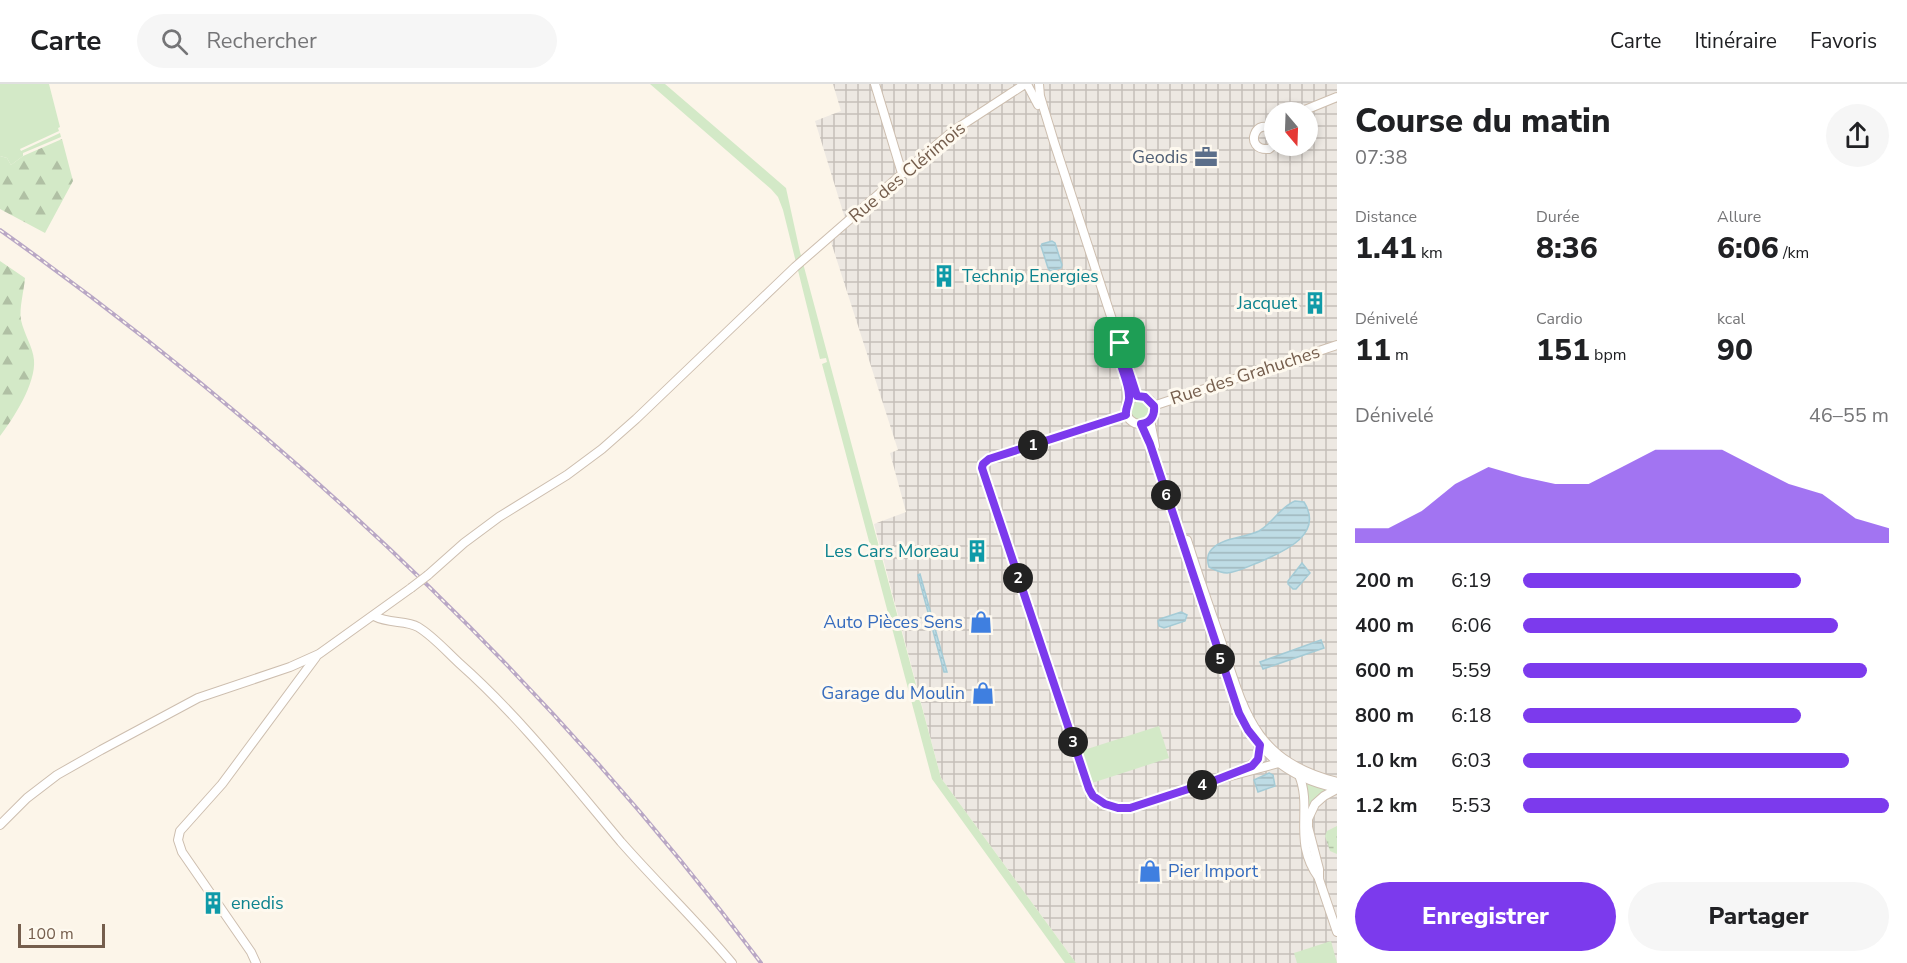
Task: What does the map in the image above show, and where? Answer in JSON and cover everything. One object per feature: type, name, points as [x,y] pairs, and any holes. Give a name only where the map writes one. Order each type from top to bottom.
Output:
[{"type":"street","points":[[875,84],[903,173]]},
{"type":"street","points":[[1026,85],[1033,87],[1039,84],[1040,96],[1054,142],[1137,396]]},
{"type":"street","points":[[1026,85],[1035,98],[1054,142]]},
{"type":"street","name":"Rue des Clérimois","points":[[319,654],[411,588],[499,517],[567,475],[602,449],[795,267],[903,173],[953,131],[1026,85]]},
{"type":"street","points":[[1318,105],[1337,97]]},
{"type":"street","points":[[1318,107],[1337,101]]},
{"type":"street","points":[[1264,127],[1259,128],[1255,133],[1254,141],[1258,147],[1264,149]]},
{"type":"street","points":[[1120,343],[1117,350],[1128,383],[1129,401],[1126,415],[1132,422],[1141,424],[1150,420],[1154,413],[1154,406],[1145,397],[1137,396],[1129,401]]},
{"type":"street","name":"Rue des Grahuches","points":[[1154,406],[1337,345]]},
{"type":"street","points":[[1126,415],[989,459],[983,464],[984,475],[1091,792],[1105,804],[1124,809],[1279,763]]},
{"type":"street","points":[[1150,420],[1154,442],[1245,711],[1262,738],[1279,755],[1313,776],[1337,782]]},
{"type":"street","points":[[1141,424],[1150,444],[1239,713],[1248,730],[1279,763],[1299,775],[1337,788]]},
{"type":"street","points":[[374,616],[418,627],[477,679],[510,711],[631,852],[732,963]]},
{"type":"street","points":[[0,825],[27,798],[57,775],[198,698],[266,676],[319,654]]},
{"type":"street","points":[[256,963],[251,952],[182,852],[178,836],[222,784],[319,654]]},
{"type":"street","points":[[1216,780],[1252,766],[1258,759],[1260,745]]},
{"type":"street","points":[[1299,775],[1304,792],[1303,839],[1337,932]]},
{"type":"street","points":[[1319,879],[1319,869],[1309,836],[1308,819],[1319,800],[1337,788]]},
{"type":"shaded area","points":[[833,84],[1337,84],[1337,963],[1076,963],[941,778],[874,524],[906,512],[890,453],[898,450],[831,242],[847,225],[815,121],[841,111]]},
{"type":"green space","points":[[0,84],[49,84],[60,127],[59,131],[20,149],[21,151],[60,133],[61,137],[23,153],[23,156],[11,165],[7,158],[0,156]]},
{"type":"green space","points":[[650,84],[665,84],[786,188],[800,252],[941,778],[1076,963],[1065,963],[932,779],[822,364],[827,362],[826,358],[820,359],[778,197]]},
{"type":"green space","points":[[62,139],[73,181],[45,233],[0,209],[0,156],[7,158],[11,165],[23,156]]},
{"type":"green space","points":[[0,261],[25,278],[21,320],[32,350],[34,369],[28,389],[12,420],[0,436]]},
{"type":"green space","points":[[1136,400],[1144,400],[1150,406],[1150,414],[1144,420],[1136,420],[1130,414],[1130,406]]},
{"type":"green space","points":[[1159,726],[1169,758],[1092,783],[1081,751]]},
{"type":"green space","points":[[1305,780],[1332,789],[1309,810],[1315,869],[1304,835]]},
{"type":"green space","points":[[1337,826],[1337,854],[1330,851],[1325,836],[1327,831]]},
{"type":"green space","points":[[1331,941],[1337,963],[1297,963],[1294,953]]},
{"type":"water","points":[[1052,241],[1055,243],[1062,265],[1061,268],[1050,271],[1041,246]]},
{"type":"water","points":[[1295,501],[1304,502],[1309,513],[1306,532],[1299,540],[1271,557],[1236,571],[1224,573],[1209,567],[1208,555],[1217,545],[1259,531]]},
{"type":"water","points":[[1302,563],[1310,573],[1296,589],[1293,589],[1288,581]]},
{"type":"water","points":[[920,574],[947,672],[944,672],[918,575]]},
{"type":"water","points":[[1181,612],[1187,615],[1185,621],[1164,628],[1159,626],[1160,619]]},
{"type":"water","points":[[1321,640],[1324,648],[1263,669],[1260,662]]},
{"type":"water","points":[[1269,773],[1273,775],[1275,786],[1258,792],[1254,780]]},
{"type":"railway","points":[[0,230],[107,309],[210,391],[311,477],[409,567],[503,661],[593,758],[679,859],[761,963]]},
{"type":"place","name":"Geodis","points":[[1206,157]]},
{"type":"place","name":"Technip Energies","points":[[944,276]]},
{"type":"place","name":"Jacquet","points":[[1315,303]]},
{"type":"place","name":"Les Cars Moreau","points":[[977,551]]},
{"type":"place","name":"Auto Pièces Sens","points":[[981,622]]},
{"type":"place","name":"Garage du Moulin","points":[[983,693]]},
{"type":"place","name":"Pier Import","points":[[1150,871]]},
{"type":"place","name":"enedis","points":[[213,903]]},
{"type":"route","points":[[1120,343],[1137,396],[1149,399],[1154,406],[1154,413],[1150,420],[1141,424],[1150,444],[1239,713],[1248,730],[1260,745],[1258,759],[1252,766],[1216,780],[1124,809],[1105,804],[1093,796],[1089,789],[982,468],[989,459],[1126,415],[1126,405],[1130,396],[1117,350],[1120,343]]}]
